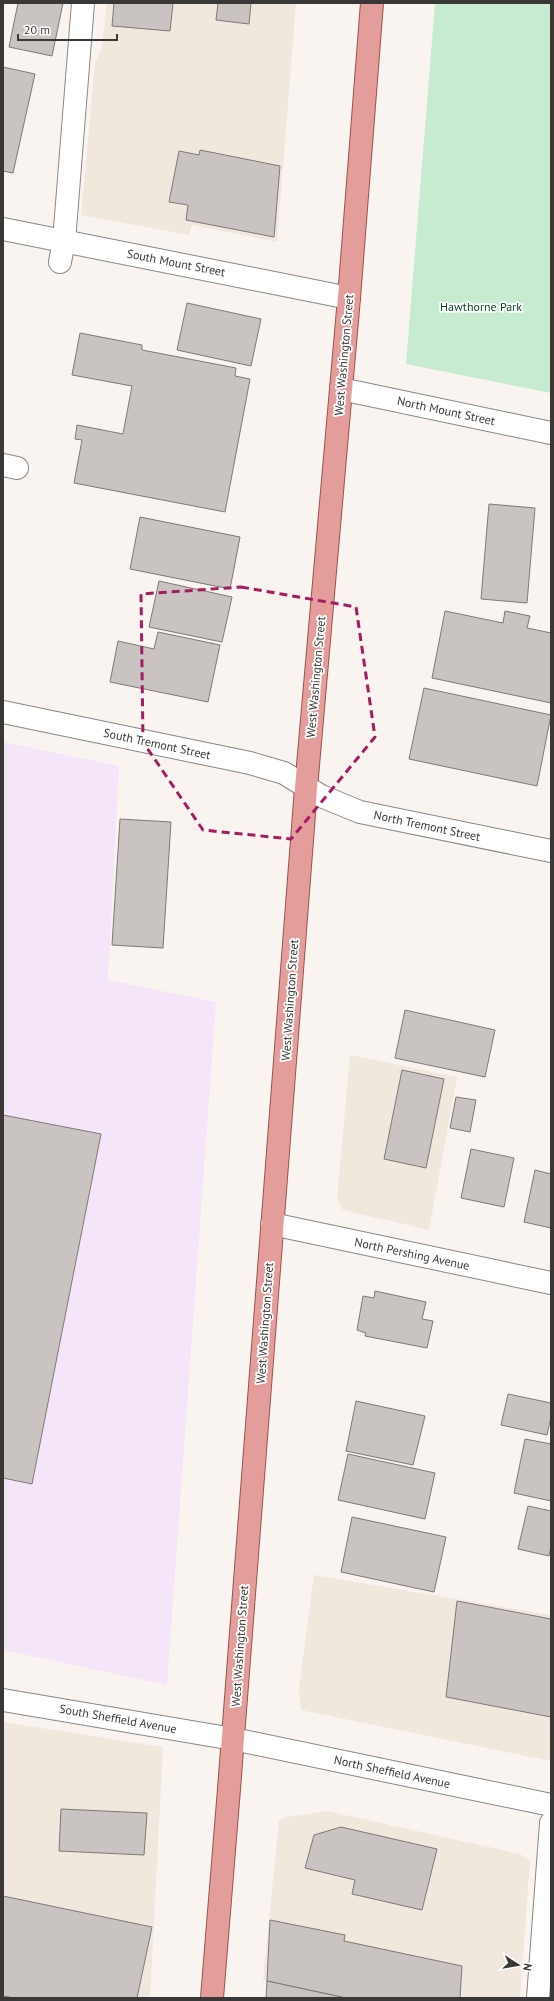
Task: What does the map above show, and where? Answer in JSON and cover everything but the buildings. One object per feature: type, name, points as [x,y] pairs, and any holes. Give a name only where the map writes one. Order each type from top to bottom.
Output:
[{"type":"main road","name":"West Washington Street","points":[[212,1998],[306,788],[349,298],[372,3]]},
{"type":"street","points":[[62,252],[84,3]]},
{"type":"street","name":"South Mount Street","points":[[3,229],[62,252],[349,298]]},
{"type":"street","name":"North Mount Street","points":[[341,389],[551,433]]},
{"type":"street","name":"South Tremont Street","points":[[3,712],[250,763],[284,773],[306,788]]},
{"type":"street","name":"North Tremont Street","points":[[306,788],[336,803],[360,812],[551,852]]},
{"type":"street","name":"North Pershing Avenue","points":[[272,1224],[551,1283]]},
{"type":"street","name":"South Sheffield Avenue","points":[[3,1700],[233,1739]]},
{"type":"street","name":"North Sheffield Avenue","points":[[233,1739],[551,1805]]},
{"type":"street","points":[[538,1998],[551,1823]]},
{"type":"highlighted area","points":[[241,587],[356,607],[375,737],[291,839],[203,830],[143,742],[141,594]]},
{"type":"shaded area","points":[[107,3],[296,3],[277,242],[192,225],[189,235],[81,215],[95,64],[102,46]]},
{"type":"shaded area","points":[[3,742],[119,766],[108,980],[216,1002],[167,1685],[3,1650]]},
{"type":"shaded area","points":[[350,1055],[457,1077],[429,1230],[343,1210],[337,1200]]},
{"type":"shaded area","points":[[314,1575],[551,1615],[551,1761],[301,1710],[299,1689]]},
{"type":"shaded area","points":[[3,1722],[163,1747],[150,1998],[3,1998]]},
{"type":"shaded area","points":[[327,1811],[520,1854],[530,1861],[520,1998],[346,1998],[263,1980],[279,1820],[288,1817]]},
{"type":"green space","name":"Hawthorne Park","points":[[435,3],[551,3],[551,393],[406,364]]}]
